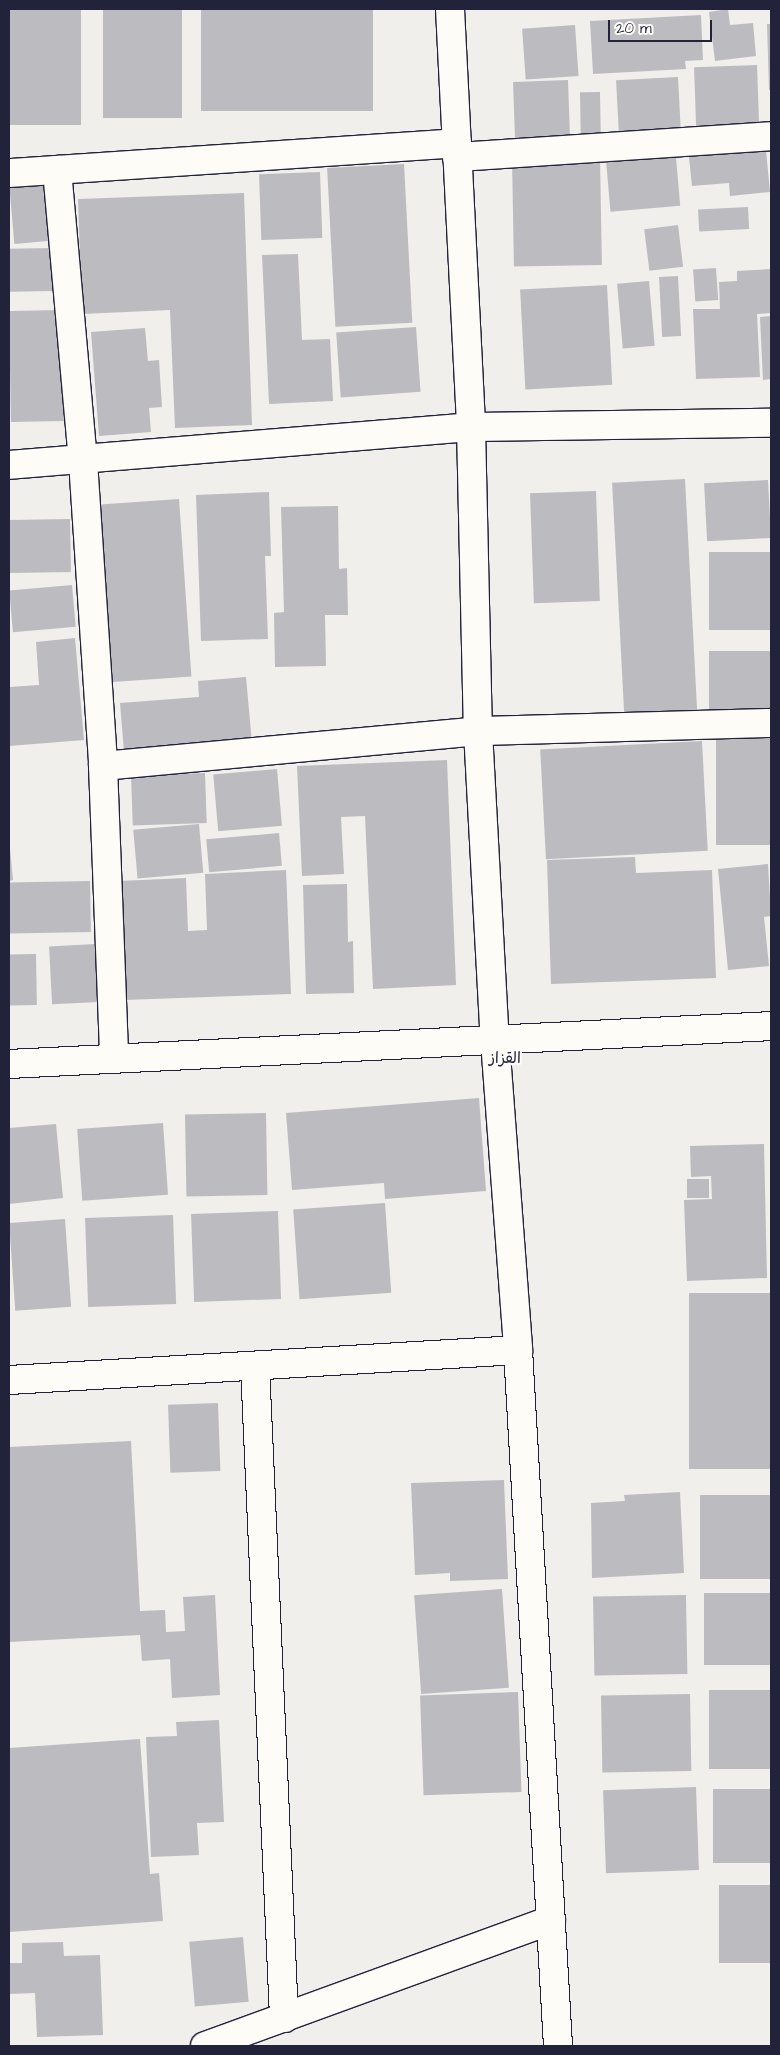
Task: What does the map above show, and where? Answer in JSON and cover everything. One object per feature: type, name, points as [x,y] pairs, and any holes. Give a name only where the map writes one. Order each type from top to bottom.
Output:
[{"type":"street","points":[[450,9],[471,428],[478,731],[495,1041],[518,1350],[558,2046]]},
{"type":"street","points":[[9,173],[771,136]]},
{"type":"street","points":[[57,170],[83,461],[103,766],[114,1058]]},
{"type":"street","points":[[9,465],[83,461],[471,428],[771,423]]},
{"type":"street","points":[[103,766],[478,731],[771,724]]},
{"type":"street","points":[[9,1064],[771,1026]]},
{"type":"street","points":[[9,1380],[518,1350]]},
{"type":"street","points":[[255,1366],[284,2018]]},
{"type":"street","points":[[205,2046],[551,1920]]},
{"type":"building","points":[[9,9],[81,9],[81,125],[9,125]]},
{"type":"building","points":[[103,9],[182,9],[182,118],[103,118]]},
{"type":"building","points":[[201,9],[373,9],[373,111],[201,111]]},
{"type":"building","points":[[728,9],[730,25],[753,23],[756,56],[715,61],[709,12]]},
{"type":"building","points":[[701,15],[703,60],[685,61],[686,69],[593,74],[590,21]]},
{"type":"building","points":[[767,24],[771,24],[771,90],[769,90]]},
{"type":"building","points":[[575,25],[579,76],[526,80],[522,29]]},
{"type":"building","points":[[757,65],[759,124],[696,126],[694,67]]},
{"type":"building","points":[[678,77],[681,128],[619,131],[616,80]]},
{"type":"building","points":[[568,80],[570,139],[515,141],[513,82]]},
{"type":"building","points":[[580,92],[600,92],[601,139],[581,139]]},
{"type":"building","points":[[765,140],[770,192],[730,196],[729,183],[692,186],[688,148]]},
{"type":"building","points":[[675,146],[680,206],[610,212],[605,152]]},
{"type":"building","points":[[600,156],[602,265],[514,267],[512,158]]},
{"type":"building","points":[[404,164],[412,323],[335,327],[327,168]]},
{"type":"building","points":[[320,172],[322,238],[261,240],[259,174]]},
{"type":"building","points":[[45,181],[50,241],[14,244],[9,184]]},
{"type":"building","points":[[244,193],[252,425],[175,428],[170,310],[82,314],[78,199]]},
{"type":"building","points":[[748,207],[749,229],[699,232],[698,210]]},
{"type":"building","points":[[678,225],[683,267],[649,271],[644,229]]},
{"type":"building","points":[[53,248],[54,291],[10,292],[9,249]]},
{"type":"building","points":[[298,254],[302,340],[330,339],[333,401],[269,404],[262,255]]},
{"type":"building","points":[[716,268],[718,300],[695,302],[693,270]]},
{"type":"building","points":[[771,269],[771,313],[757,314],[760,377],[696,379],[693,309],[720,309],[719,282],[737,281],[737,271]]},
{"type":"building","points":[[678,276],[681,336],[662,337],[659,277]]},
{"type":"building","points":[[649,281],[655,346],[623,349],[617,284]]},
{"type":"building","points":[[607,285],[612,385],[525,389],[520,290]]},
{"type":"building","points":[[62,310],[64,421],[11,422],[9,311]]},
{"type":"building","points":[[771,316],[771,379],[763,380],[760,317]]},
{"type":"building","points":[[416,327],[421,392],[341,397],[336,333]]},
{"type":"building","points":[[145,328],[148,361],[159,360],[162,407],[149,408],[151,432],[99,436],[91,332]]},
{"type":"building","points":[[685,479],[697,716],[625,719],[612,483]]},
{"type":"building","points":[[768,480],[771,538],[707,541],[704,483]]},
{"type":"building","points":[[596,491],[600,601],[534,603],[530,493]]},
{"type":"building","points":[[269,492],[271,556],[265,556],[268,639],[201,641],[196,495]]},
{"type":"building","points":[[179,499],[191,677],[113,682],[100,505]]},
{"type":"building","points":[[338,506],[339,569],[347,568],[348,615],[325,615],[326,666],[275,667],[274,613],[284,612],[281,507]]},
{"type":"building","points":[[70,519],[71,572],[10,573],[9,520]]},
{"type":"building","points":[[709,552],[771,552],[771,630],[709,630]]},
{"type":"building","points":[[72,585],[76,627],[13,632],[9,590]]},
{"type":"building","points":[[75,638],[84,740],[9,746],[9,687],[39,685],[36,642]]},
{"type":"building","points":[[709,651],[771,651],[771,711],[709,711]]},
{"type":"building","points":[[246,677],[252,743],[124,752],[120,703],[199,697],[198,681]]},
{"type":"building","points":[[716,738],[771,738],[771,845],[716,845]]},
{"type":"building","points":[[702,741],[708,851],[546,859],[540,749]]},
{"type":"building","points":[[447,760],[456,985],[373,989],[365,816],[341,817],[344,874],[302,876],[297,766]]},
{"type":"building","points":[[277,769],[282,826],[218,831],[213,775]]},
{"type":"building","points":[[205,773],[207,823],[133,826],[131,776]]},
{"type":"building","points":[[199,824],[203,873],[138,879],[133,830]]},
{"type":"building","points":[[279,833],[282,866],[209,872],[206,839]]},
{"type":"building","points":[[9,838],[13,880],[9,881]]},
{"type":"building","points":[[635,857],[636,873],[712,870],[716,978],[551,984],[547,860]]},
{"type":"building","points":[[768,864],[771,916],[764,917],[769,966],[728,970],[718,869]]},
{"type":"building","points":[[286,870],[291,994],[124,1000],[119,881],[186,878],[188,931],[207,930],[205,874]]},
{"type":"building","points":[[90,881],[91,932],[10,933],[9,882]]},
{"type":"building","points":[[347,884],[348,942],[353,941],[354,993],[306,994],[303,885]]},
{"type":"building","points":[[95,944],[98,1002],[52,1004],[49,946]]},
{"type":"building","points":[[9,954],[36,954],[37,1005],[10,1005]]},
{"type":"building","points":[[479,1098],[486,1191],[385,1199],[384,1183],[292,1190],[286,1113]]},
{"type":"building","points":[[266,1113],[267,1195],[186,1196],[185,1114]]},
{"type":"building","points":[[163,1123],[168,1195],[82,1201],[77,1129]]},
{"type":"building","points":[[56,1124],[63,1198],[9,1204],[9,1128]]},
{"type":"building","points":[[764,1144],[767,1278],[687,1281],[684,1200],[712,1199],[711,1176],[691,1177],[690,1146]]},
{"type":"building","points":[[687,1179],[709,1179],[709,1198],[687,1198]]},
{"type":"building","points":[[385,1203],[391,1293],[300,1299],[293,1209]]},
{"type":"building","points":[[278,1211],[281,1299],[194,1302],[191,1214]]},
{"type":"building","points":[[173,1215],[176,1304],[88,1307],[85,1218]]},
{"type":"building","points":[[65,1219],[71,1307],[15,1311],[9,1223]]},
{"type":"building","points":[[689,1293],[770,1293],[770,1469],[689,1469]]},
{"type":"building","points":[[218,1403],[220,1471],[170,1473],[168,1405]]},
{"type":"building","points":[[131,1441],[140,1611],[165,1610],[166,1632],[185,1631],[183,1597],[215,1595],[220,1695],[172,1698],[170,1659],[142,1661],[140,1635],[9,1642],[9,1447]]},
{"type":"building","points":[[504,1480],[508,1579],[450,1581],[450,1573],[415,1575],[411,1483]]},
{"type":"building","points":[[680,1492],[684,1573],[592,1578],[591,1503],[625,1501],[624,1495]]},
{"type":"building","points":[[700,1495],[771,1495],[771,1579],[700,1579]]},
{"type":"building","points":[[502,1589],[509,1688],[421,1694],[414,1595]]},
{"type":"building","points":[[704,1593],[771,1593],[771,1665],[704,1665]]},
{"type":"building","points":[[686,1595],[687,1674],[594,1676],[593,1597]]},
{"type":"building","points":[[709,1690],[771,1690],[771,1769],[709,1769]]},
{"type":"building","points":[[518,1692],[521,1792],[424,1795],[420,1695]]},
{"type":"building","points":[[690,1694],[691,1771],[602,1773],[601,1696]]},
{"type":"building","points":[[219,1720],[224,1822],[197,1823],[199,1855],[151,1857],[146,1737],[177,1736],[176,1722]]},
{"type":"building","points":[[140,1739],[150,1874],[159,1873],[163,1921],[9,1932],[9,1748]]},
{"type":"building","points":[[696,1787],[699,1870],[606,1873],[603,1790]]},
{"type":"building","points":[[713,1789],[771,1789],[771,1863],[713,1863]]},
{"type":"building","points":[[719,1885],[771,1885],[771,1963],[719,1963]]},
{"type":"building","points":[[243,1937],[249,2002],[195,2006],[189,1942]]},
{"type":"building","points":[[63,1942],[64,1956],[100,1955],[103,2035],[37,2037],[35,1993],[9,1994],[9,1963],[22,1963],[22,1943]]},
{"type":"district","name":"القزاز","points":[[505,1058]]}]
